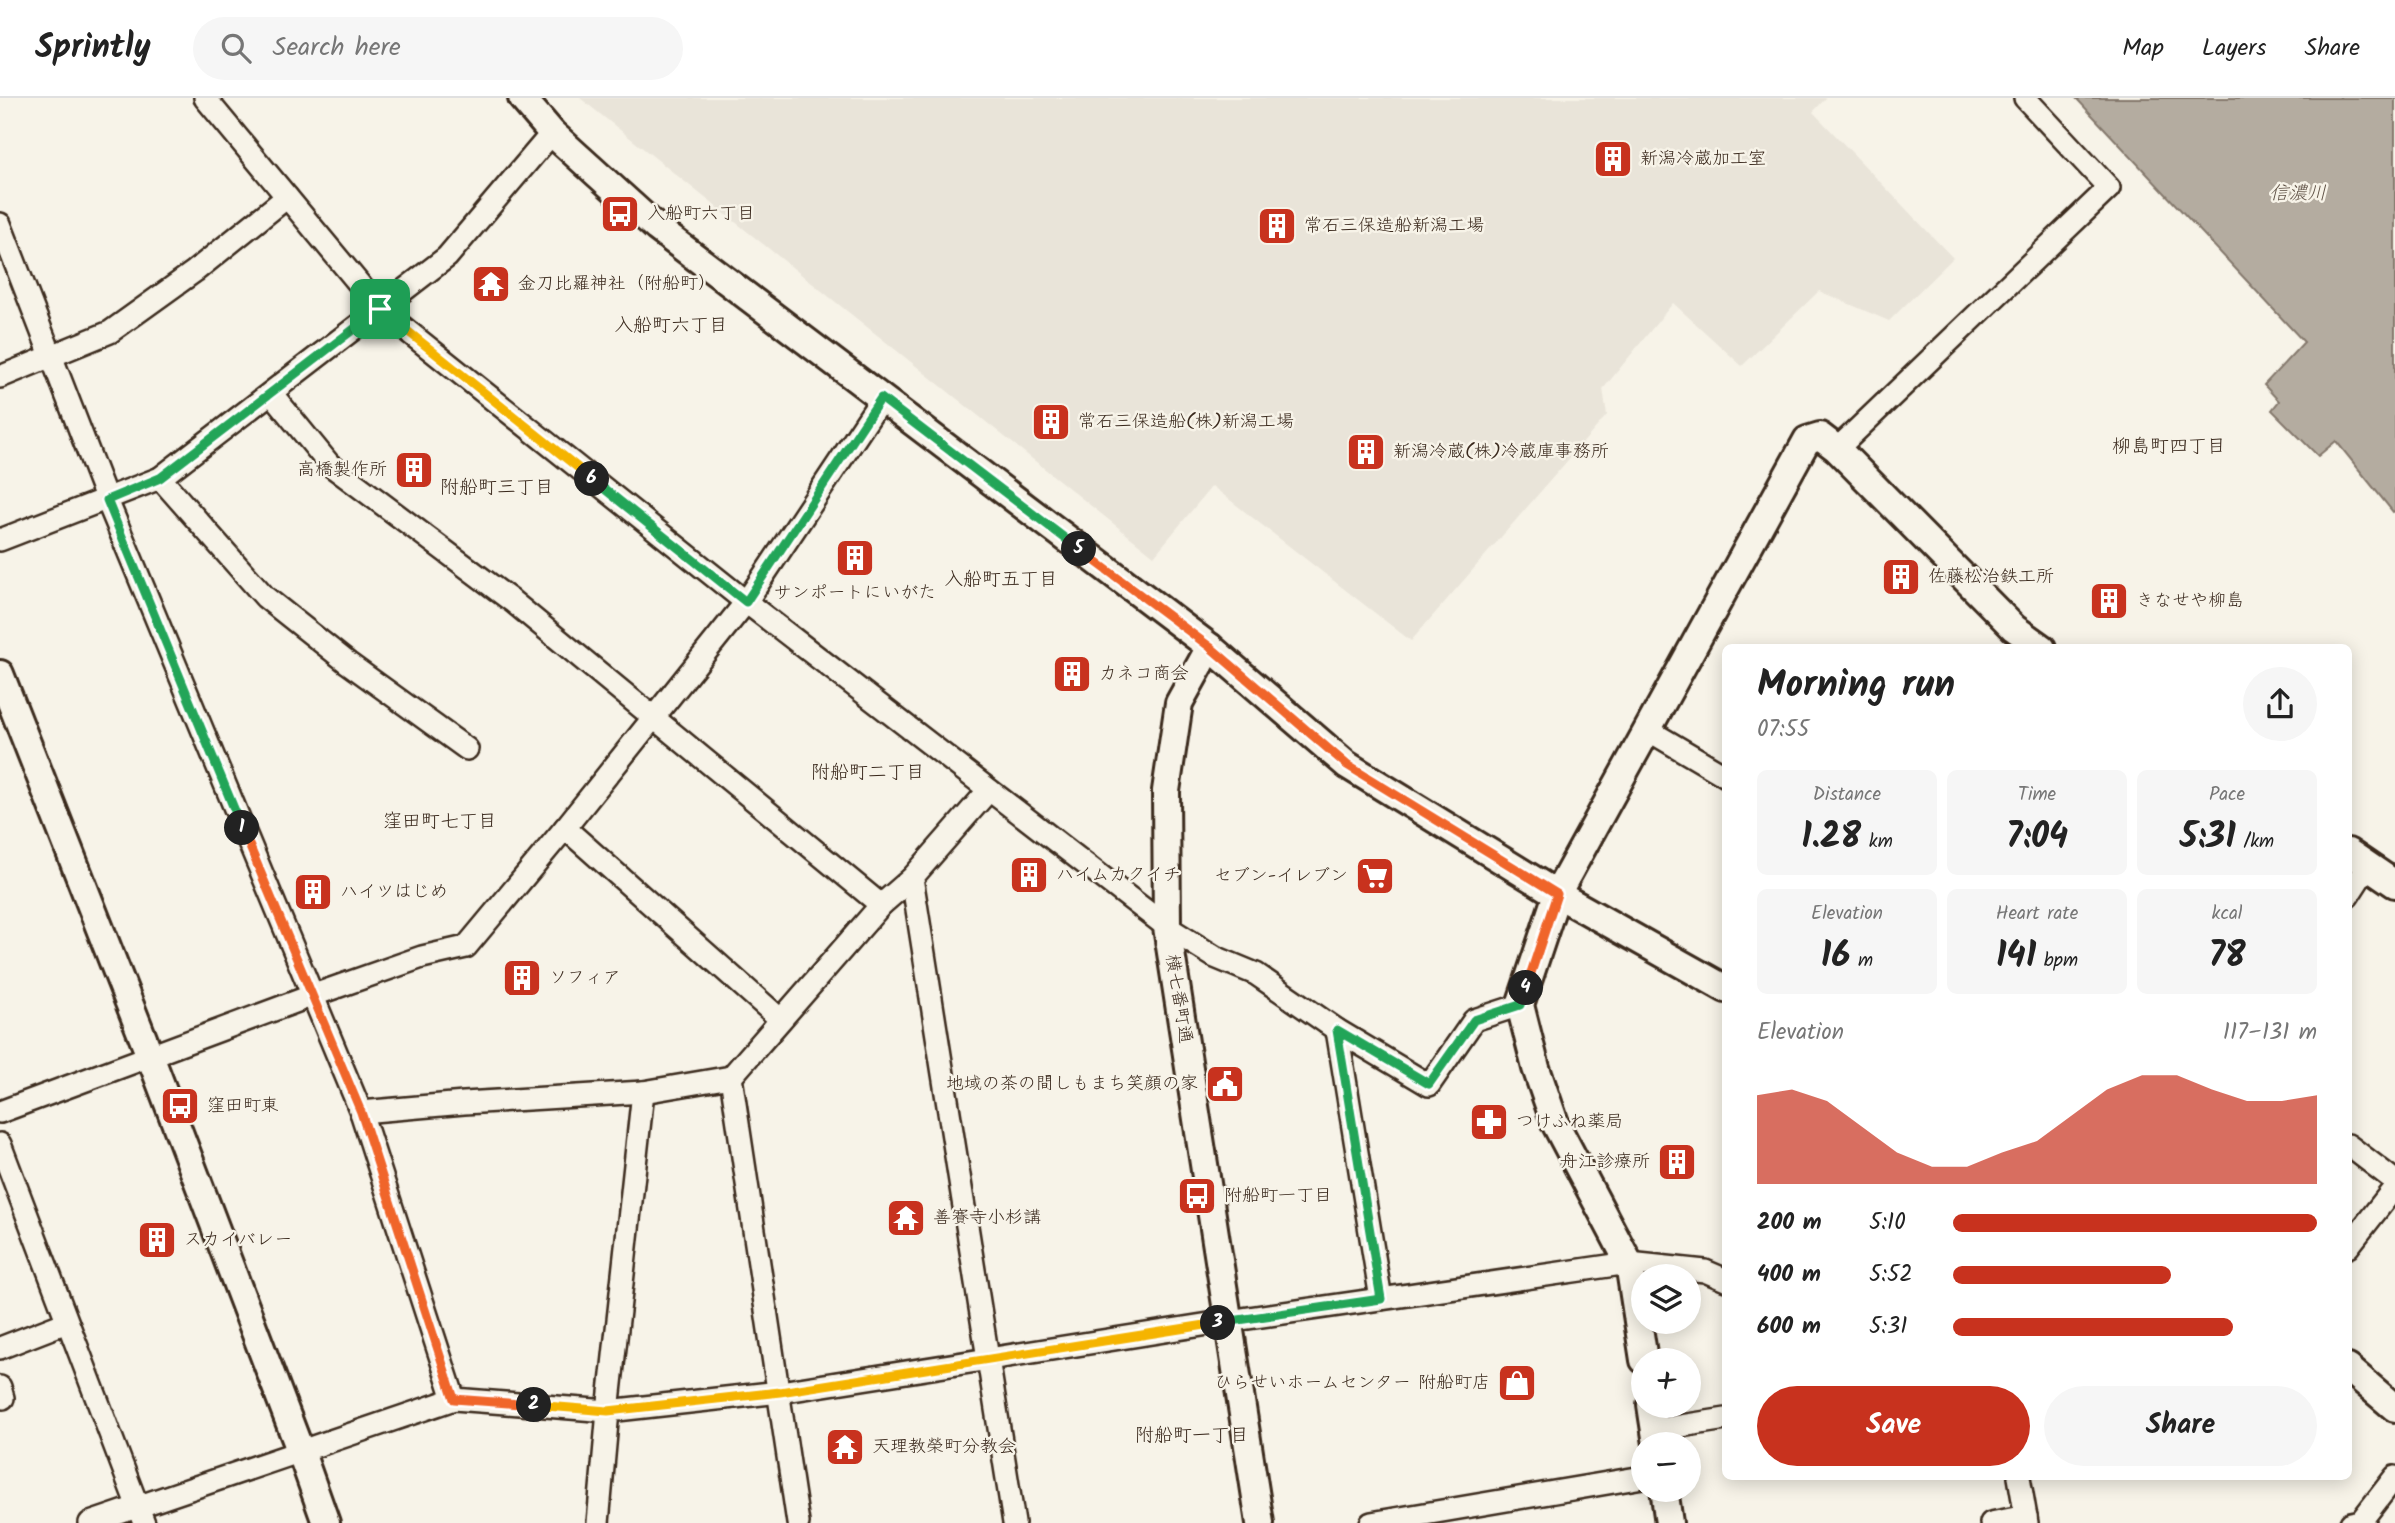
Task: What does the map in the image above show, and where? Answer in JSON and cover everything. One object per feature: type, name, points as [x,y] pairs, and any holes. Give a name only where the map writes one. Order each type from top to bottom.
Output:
[{"type":"street","points":[[205,98],[380,309],[746,602],[1167,927],[1215,957],[1256,974],[1337,1030],[1429,1084],[1474,1020],[1520,1005]]},
{"type":"street","points":[[522,98],[552,134],[657,228],[1210,647],[1347,765],[1557,894],[1722,987]]},
{"type":"street","points":[[1837,449],[2109,188],[2025,98]]},
{"type":"street","points":[[0,540],[160,478],[447,257],[552,134]]},
{"type":"street","points":[[0,377],[110,332],[123,324],[206,263],[287,197]]},
{"type":"street","points":[[0,224],[5,252],[50,355],[107,500],[361,1112],[454,1399]]},
{"type":"street","points":[[271,393],[330,464],[512,601],[881,905]]},
{"type":"street","points":[[0,1112],[311,996],[422,957],[466,947],[746,602],[881,398]]},
{"type":"street","points":[[1642,1348],[1629,1263],[1555,1123],[1536,1068],[1520,1005],[1557,894],[1807,440],[1820,436],[1837,449],[2014,628],[2036,644]]},
{"type":"street","points":[[160,478],[265,597],[348,663],[467,749]]},
{"type":"street","name":"横七番町通","points":[[1210,647],[1179,703],[1177,715],[1166,790],[1167,927],[1260,1523]]},
{"type":"street","points":[[0,674],[150,1056],[326,1523]]},
{"type":"street","points":[[1648,730],[1722,774]]},
{"type":"street","points":[[361,1112],[643,1091],[732,1077],[881,905],[912,878],[989,790]]},
{"type":"street","points":[[565,828],[780,1019]]},
{"type":"street","points":[[2352,881],[2358,859],[2395,883]]},
{"type":"street","points":[[912,878],[1014,1523]]},
{"type":"street","points":[[1337,1030],[1381,1299]]},
{"type":"street","points":[[732,1077],[798,1523]]},
{"type":"street","points":[[598,1523],[643,1091]]},
{"type":"street","points":[[0,1144],[141,1514]]},
{"type":"street","points":[[2352,1148],[2395,1181]]},
{"type":"street","points":[[2352,1242],[2395,1186]]},
{"type":"street","points":[[90,1523],[141,1514],[301,1452],[454,1399],[608,1411],[780,1392],[1228,1321],[1629,1263],[1705,1270],[1722,1278]]},
{"type":"street","points":[[0,1348],[67,1322]]},
{"type":"street","points":[[2352,1371],[2395,1408]]},
{"type":"street","points":[[1654,1426],[1722,1419]]},
{"type":"street","points":[[2358,1522],[2395,1477]]},
{"type":"street","points":[[1371,1523],[1414,1519],[1631,1479]]},
{"type":"street","points":[[1991,1523],[2026,1519],[2020,1480]]},
{"type":"street","points":[[1666,1502],[1669,1523]]},
{"type":"shaded area","points":[[580,98],[1826,98],[1813,112],[1953,258],[1889,321],[1819,291],[1742,366],[1673,303],[1603,389],[1607,415],[1411,641],[1212,486],[1154,556]]},
{"type":"water","name":"信濃川","points":[[2076,98],[2395,98],[2395,511],[2393,512],[2336,441],[2318,456],[2272,410],[2279,401],[2264,385],[2304,342]]},
{"type":"place","name":"新潟冷蔵加工室","points":[[1613,159]]},
{"type":"place","name":"入船町六丁目","points":[[620,214]]},
{"type":"place","name":"常石三保造船新潟工場","points":[[1277,226]]},
{"type":"place","name":"金刀比羅神社（附船町）","points":[[491,284]]},
{"type":"place","name":"常石三保造船(株)新潟工場","points":[[1051,422]]},
{"type":"place","name":"新潟冷蔵(株)冷蔵庫事務所","points":[[1366,452]]},
{"type":"place","name":"高橋製作所","points":[[414,470]]},
{"type":"place","name":"サンポートにいがた","points":[[855,558]]},
{"type":"place","name":"佐藤松治鉄工所","points":[[1901,577]]},
{"type":"place","name":"きなせや柳島","points":[[2109,601]]},
{"type":"place","name":"カネコ商会","points":[[1072,674]]},
{"type":"place","name":"ハイムカクイチ","points":[[1029,875]]},
{"type":"place","name":"セブン-イレブン","points":[[1375,876]]},
{"type":"place","name":"ハイツはじめ","points":[[313,892]]},
{"type":"place","name":"ソフィア","points":[[522,978]]},
{"type":"place","name":"地域の茶の間しもまち笑顔の家","points":[[1225,1084]]},
{"type":"place","name":"窪田町東","points":[[180,1106]]},
{"type":"place","name":"つけふね薬局","points":[[1489,1122]]},
{"type":"place","name":"舟江診療所","points":[[1677,1162]]},
{"type":"place","name":"附船町一丁目","points":[[1197,1196]]},
{"type":"place","name":"善賽寺小杉講","points":[[906,1218]]},
{"type":"place","name":"スカイバレー","points":[[157,1240]]},
{"type":"place","name":"ひらせいホームセンター 附船町店","points":[[1517,1383]]},
{"type":"place","name":"天理教榮町分教会","points":[[845,1447]]},
{"type":"district","name":"入船町六丁目","points":[[671,326]]},
{"type":"district","name":"柳島町四丁目","points":[[2169,447]]},
{"type":"district","name":"附船町三丁目","points":[[497,488]]},
{"type":"district","name":"入船町五丁目","points":[[1001,580]]},
{"type":"district","name":"附船町二丁目","points":[[868,773]]},
{"type":"district","name":"窪田町七丁目","points":[[440,822]]},
{"type":"district","name":"附船町一丁目","points":[[1192,1436]]},
{"type":"route","points":[[380,309],[746,602],[881,398],[1210,647],[1347,765],[1557,894],[1520,1005],[1474,1020],[1429,1084],[1337,1030],[1381,1299],[780,1392],[608,1411],[454,1399],[361,1112],[107,500],[160,478],[380,309]]}]
